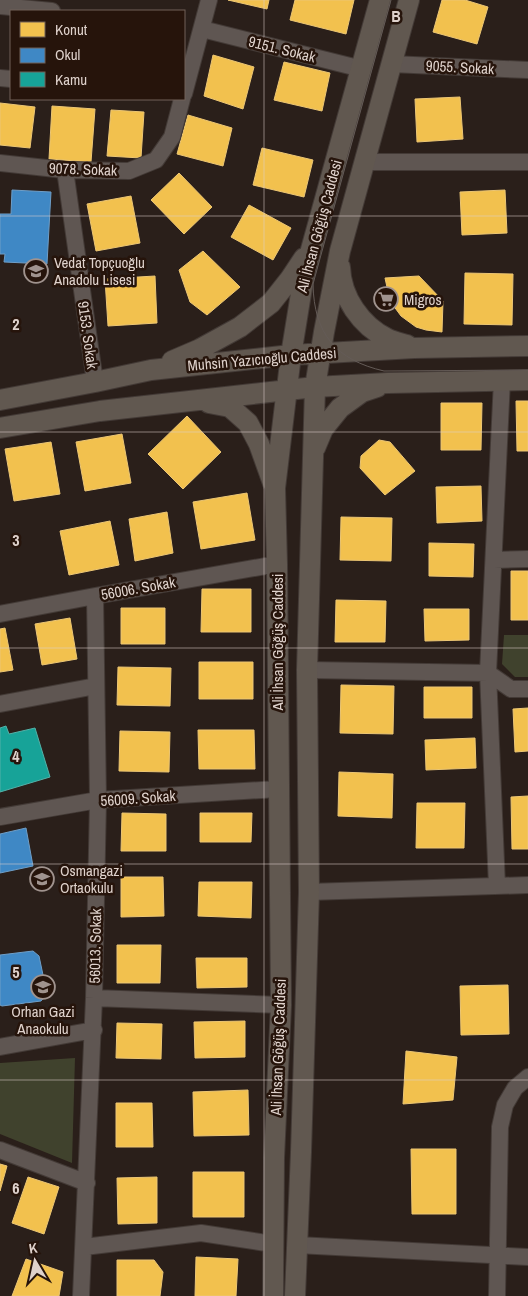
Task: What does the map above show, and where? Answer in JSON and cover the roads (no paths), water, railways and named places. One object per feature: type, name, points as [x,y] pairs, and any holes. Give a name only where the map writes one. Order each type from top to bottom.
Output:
[{"type":"main road","name":"Ali İhsan Göğüş Caddesi","points":[[273,1296],[274,1158],[280,1005],[275,488],[291,355],[304,275],[380,0]]},
{"type":"main road","name":"Ali İhsan Göğüş Caddesi","points":[[295,1296],[309,892],[307,670],[315,387],[340,251],[409,0]]},
{"type":"main road","points":[[151,370],[200,349],[240,327],[271,303],[312,246]]},
{"type":"main road","points":[[340,251],[340,278],[350,303],[366,324],[388,339],[414,348]]},
{"type":"main road","name":"Muhsin Yazıcıoğlu Caddesi","points":[[0,400],[151,370],[291,355],[414,348],[528,346]]},
{"type":"main road","points":[[0,428],[100,411],[315,387],[388,383],[528,380]]},
{"type":"main road","points":[[312,455],[323,429],[340,408],[362,392],[388,383]]},
{"type":"main road","points":[[197,400],[230,407],[248,423],[259,444],[275,488]]},
{"type":"street","points":[[185,89],[195,38],[209,0]]},
{"type":"street","points":[[0,6],[42,10]]},
{"type":"street","name":"9151. Sokak","points":[[195,38],[362,69]]},
{"type":"street","name":"9055. Sokak","points":[[391,64],[528,70]]},
{"type":"street","name":"9078. Sokak","points":[[0,163],[65,170],[130,171],[156,160],[172,137],[182,100]]},
{"type":"street","points":[[364,162],[528,162]]},
{"type":"street","name":"9153. Sokak","points":[[65,170],[95,382]]},
{"type":"street","points":[[497,886],[488,673],[502,380]]},
{"type":"street","points":[[494,560],[528,560]]},
{"type":"street","name":"56006. Sokak","points":[[0,614],[277,564]]},
{"type":"street","name":"56013. Sokak","points":[[82,1296],[94,1030],[98,800],[95,596]]},
{"type":"street","points":[[307,670],[488,673],[512,689],[528,689]]},
{"type":"street","points":[[0,704],[96,686]]},
{"type":"street","name":"56009. Sokak","points":[[0,817],[98,800],[278,789]]},
{"type":"street","points":[[309,892],[528,885]]},
{"type":"street","points":[[94,998],[280,1005]]},
{"type":"street","points":[[0,1048],[94,1030]]},
{"type":"street","points":[[497,1296],[500,1126],[505,1106],[515,1088],[528,1078]]},
{"type":"street","points":[[0,1150],[87,1183]]},
{"type":"street","points":[[84,1247],[201,1233],[273,1244]]},
{"type":"street","points":[[297,1245],[528,1257]]},
{"type":"tram line","points":[[391,0],[313,284],[314,302],[323,331],[341,352],[353,360],[384,371],[528,370]]},
{"type":"place","name":"Vedat Topçuoğlu Anadolu Lisesi","points":[[36,271]]},
{"type":"place","name":"Migros","points":[[386,299]]},
{"type":"place","name":"Osmangazi Ortaokulu","points":[[42,879]]},
{"type":"place","name":"Orhan Gazi Anaokulu","points":[[43,987]]}]
